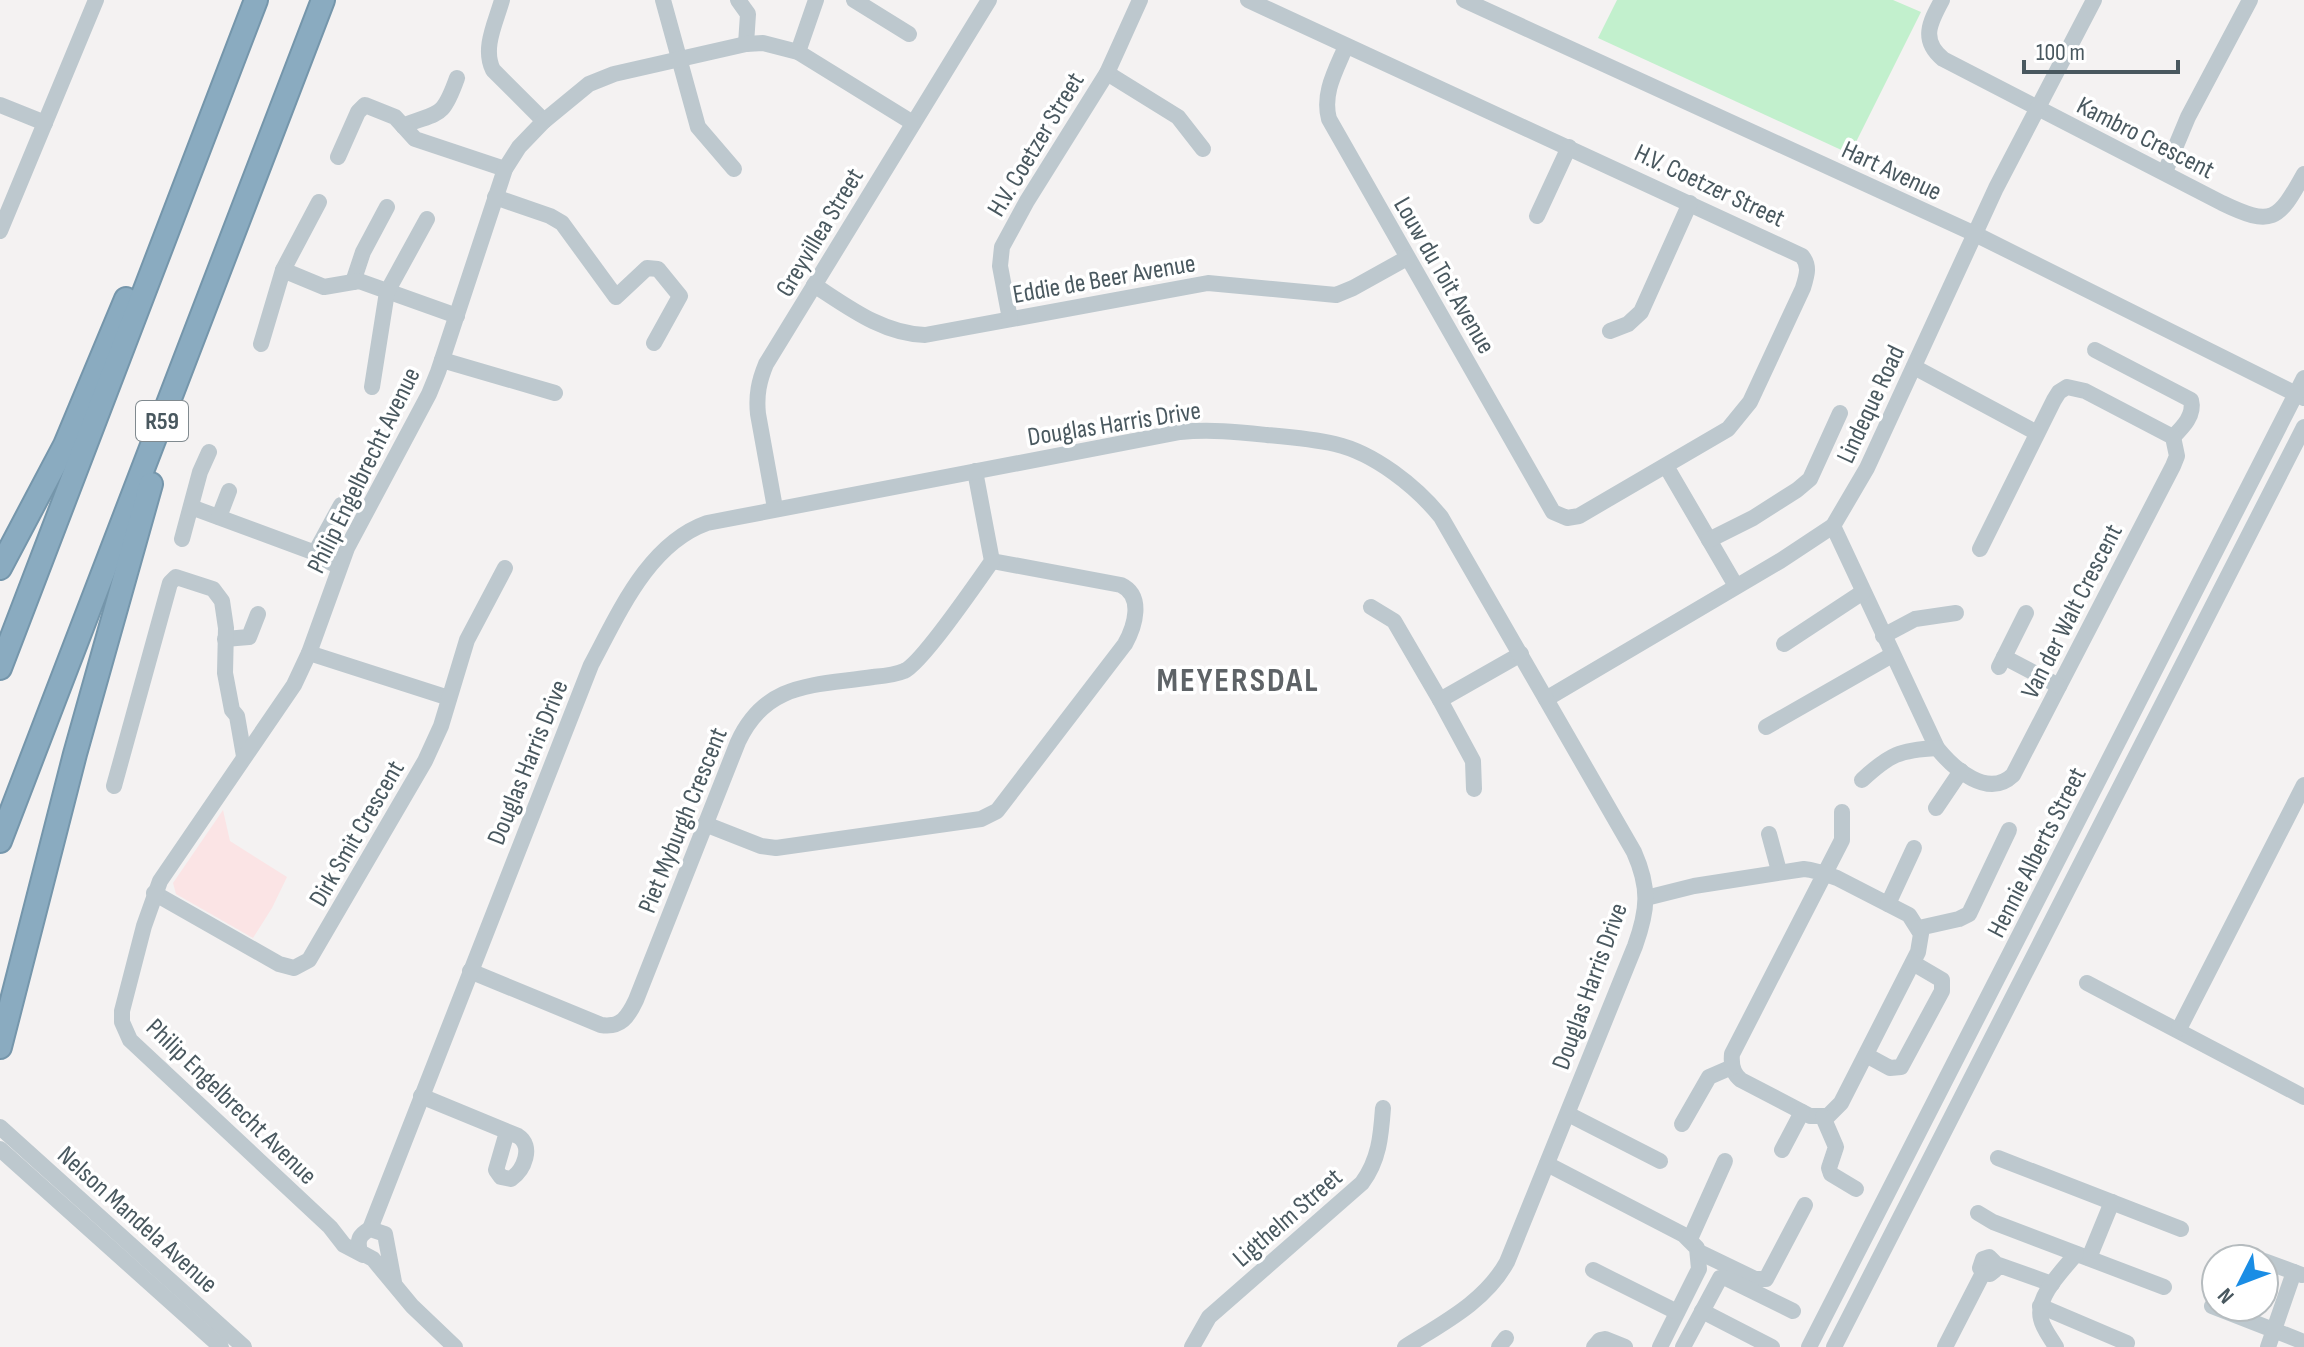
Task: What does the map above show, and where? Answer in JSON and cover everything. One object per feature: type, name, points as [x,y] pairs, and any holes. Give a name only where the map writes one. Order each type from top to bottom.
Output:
[{"type":"highway","name":"R59","points":[[0,668],[256,0]]},
{"type":"highway","name":"R59","points":[[0,841],[323,0]]},
{"type":"highway","points":[[0,568],[65,445],[214,84],[237,50]]},
{"type":"highway","points":[[0,1047],[75,754],[164,441],[175,386]]},
{"type":"street","points":[[502,0],[489,46],[489,62],[493,70],[544,121]]},
{"type":"street","points":[[663,0],[698,127],[734,169]]},
{"type":"street","points":[[738,0],[748,14],[746,44]]},
{"type":"street","points":[[798,52],[816,0]]},
{"type":"street","points":[[854,0],[909,34]]},
{"type":"street","name":"Greyvillea Street","points":[[775,508],[758,414],[758,387],[766,364],[989,0]]},
{"type":"street","name":"H.V. Coetzer Street","points":[[1010,319],[1000,266],[1002,247],[1107,73],[1140,0]]},
{"type":"street","name":"H.V. Coetzer Street","points":[[1248,0],[1791,249],[1807,262],[1808,272],[1803,288],[1750,402],[1728,429],[1579,516],[1563,518]]},
{"type":"street","name":"Hart Avenue","points":[[1464,0],[1975,234],[2300,396]]},
{"type":"street","name":"Kambro Crescent","points":[[1942,0],[1927,36],[1936,54],[2222,203],[2250,216],[2270,217],[2283,209],[2304,174]]},
{"type":"street","name":"Lindeque Road","points":[[1546,699],[1813,541],[1833,526],[1867,468],[1996,188],[2094,0]]},
{"type":"street","points":[[2165,172],[2188,117],[2250,0]]},
{"type":"street","points":[[0,231],[91,2]]},
{"type":"street","name":"Philip Engelbrecht Avenue","points":[[373,1244],[330,1227],[125,1032],[122,1011],[154,893],[170,864],[288,696],[309,653],[341,562],[429,394],[505,169],[519,147],[544,121],[589,84],[614,74],[746,44],[763,43],[798,52],[913,123]]},
{"type":"street","name":"Louw du Toit Avenue","points":[[1346,46],[1327,91],[1329,119],[1549,506],[1563,518]]},
{"type":"street","points":[[1107,73],[1178,117],[1203,149]]},
{"type":"street","points":[[403,126],[437,115],[446,104],[457,78]]},
{"type":"street","points":[[0,105],[45,123]]},
{"type":"street","points":[[338,157],[363,105],[392,115],[415,139],[505,169]]},
{"type":"street","points":[[1537,216],[1569,147]]},
{"type":"street","points":[[495,197],[562,223],[616,297],[643,271],[652,267],[658,269],[678,291],[679,298],[654,343]]},
{"type":"street","points":[[261,344],[283,270],[319,202]]},
{"type":"street","points":[[1610,331],[1628,324],[1641,312],[1690,203]]},
{"type":"street","points":[[353,282],[363,252],[387,207]]},
{"type":"street","points":[[372,387],[387,292],[427,219]]},
{"type":"street","name":"Eddie de Beer Avenue","points":[[814,285],[884,327],[908,335],[933,334],[1208,283],[1336,295],[1407,258]]},
{"type":"street","points":[[283,270],[319,286],[340,286],[359,281],[457,316]]},
{"type":"street","points":[[1980,549],[2054,400],[2067,387],[2085,391],[2173,437],[2186,423],[2192,411],[2191,400],[2095,350]]},
{"type":"street","points":[[442,360],[555,393]]},
{"type":"street","points":[[1914,367],[2037,433]]},
{"type":"street","name":"Hennie Alberts Street","points":[[1809,1347],[2300,396],[2304,378]]},
{"type":"street","points":[[1709,540],[1753,518],[1810,479],[1840,413]]},
{"type":"street","name":"Hennie Alberts Street","points":[[1834,1347],[2304,427]]},
{"type":"street","name":"Douglas Harris Drive","points":[[373,1244],[382,1204],[421,1096],[591,665],[637,585],[662,551],[686,532],[707,523],[1180,432],[1206,430],[1291,438],[1341,446],[1379,465],[1432,506],[1446,525],[1634,852],[1641,868],[1646,898],[1643,924],[1635,946],[1507,1262],[1491,1286],[1465,1308],[1405,1347]]},
{"type":"street","name":"Van der Walt Crescent","points":[[1833,526],[1857,595],[1883,636],[1937,748],[1947,761],[1986,784],[2005,783],[2013,775],[2173,466],[2177,456],[2173,437]]},
{"type":"street","points":[[182,539],[200,472],[209,452]]},
{"type":"street","points":[[1666,466],[1736,586]]},
{"type":"street","points":[[705,824],[766,848],[776,848],[981,819],[997,811],[1125,644],[1136,607],[1130,591],[1121,585],[992,561],[975,471]]},
{"type":"street","points":[[219,517],[229,491]]},
{"type":"street","points":[[313,550],[341,505]]},
{"type":"street","points":[[191,507],[341,562]]},
{"type":"street","name":"Piet Myburgh Crescent","points":[[470,971],[601,1025],[613,1026],[622,1022],[636,1000],[742,732],[762,707],[793,689],[906,670],[992,561]]},
{"type":"street","points":[[309,653],[449,698],[474,626],[505,568]]},
{"type":"street","points":[[114,786],[170,583],[174,578],[197,583],[219,594],[225,617],[224,665],[232,710],[237,716],[241,763]]},
{"type":"street","points":[[1784,644],[1857,595]]},
{"type":"street","points":[[1371,607],[1394,621],[1440,700],[1473,761],[1474,789]]},
{"type":"street","points":[[1883,636],[1915,619],[1956,613]]},
{"type":"street","points":[[2026,613],[2001,662],[2059,686]]},
{"type":"street","points":[[225,639],[249,637],[258,614]]},
{"type":"street","points":[[1440,700],[1521,654]]},
{"type":"street","points":[[1766,727],[1892,655]]},
{"type":"street","name":"Dirk Smit Crescent","points":[[154,893],[279,964],[294,968],[305,964],[316,951],[425,761],[441,726],[449,698]]},
{"type":"street","points":[[1862,780],[1896,752],[1937,748]]},
{"type":"street","points":[[1936,808],[1961,771]]},
{"type":"street","points":[[2179,1029],[2304,785]]},
{"type":"street","points":[[1646,898],[1694,886],[1796,869],[1823,873],[1909,915],[1919,928],[1921,944],[1841,1103],[1832,1114],[1823,1117],[1802,1112],[1741,1080],[1732,1067],[1732,1054],[1823,873],[1842,840],[1842,812]]},
{"type":"street","points":[[1919,928],[1969,914],[2009,830]]},
{"type":"street","points":[[1769,834],[1779,871]]},
{"type":"street","points":[[1888,904],[1914,848]]},
{"type":"street","points":[[1866,1055],[1890,1068],[1901,1067],[1942,991],[1943,985],[1938,976],[1913,963]]},
{"type":"street","points":[[2087,983],[2304,1097]]},
{"type":"street","points":[[1682,1124],[1709,1077],[1732,1067]]},
{"type":"street","points":[[421,1096],[507,1132]]},
{"type":"street","name":"Ligthelm Street","points":[[1192,1347],[1209,1317],[1362,1183],[1374,1166],[1379,1149],[1383,1108]]},
{"type":"street","points":[[1782,1150],[1802,1112]]},
{"type":"street","points":[[1568,1114],[1660,1161]]},
{"type":"street","points":[[1823,1117],[1836,1147],[1829,1168],[1831,1174],[1856,1189]]},
{"type":"street","name":"Nelson Mandela Avenue","points":[[0,1127],[244,1347]]},
{"type":"street","name":"Nelson Mandela Avenue","points":[[0,1149],[221,1347]]},
{"type":"street","points":[[1998,1158],[2181,1229]]},
{"type":"street","points":[[1725,1161],[1694,1245],[1699,1269],[1662,1342],[1682,1347],[1716,1282],[1723,1277],[1793,1311]]},
{"type":"street","points":[[1547,1164],[1755,1279],[1766,1279],[1805,1205]]},
{"type":"street","points":[[2056,1347],[2042,1322],[2040,1306],[2052,1284],[2082,1256],[2112,1202]]},
{"type":"street","points":[[1978,1213],[1993,1222],[2164,1287]]},
{"type":"street","points":[[373,1244],[394,1282],[412,1306],[455,1347]]},
{"type":"street","points":[[2268,1347],[2299,1274],[2280,1267]]},
{"type":"street","points":[[1945,1347],[1990,1268],[2052,1284]]},
{"type":"street","points":[[1593,1270],[1677,1312]]},
{"type":"street","points":[[2040,1306],[2127,1343]]},
{"type":"street","points":[[1702,1311],[1772,1347]]},
{"type":"street","points":[[2257,1323],[2304,1342]]},
{"type":"street","points":[[1594,1347],[1605,1339],[1625,1347]]},
{"type":"shaded area","points":[[223,810],[230,841],[287,877],[253,938],[176,894],[173,883]]},
{"type":"green space","points":[[1617,0],[1893,0],[1921,12],[1850,154],[1598,38]]},
{"type":"district","name":"MEYERSDAL","points":[[1238,679]]}]
